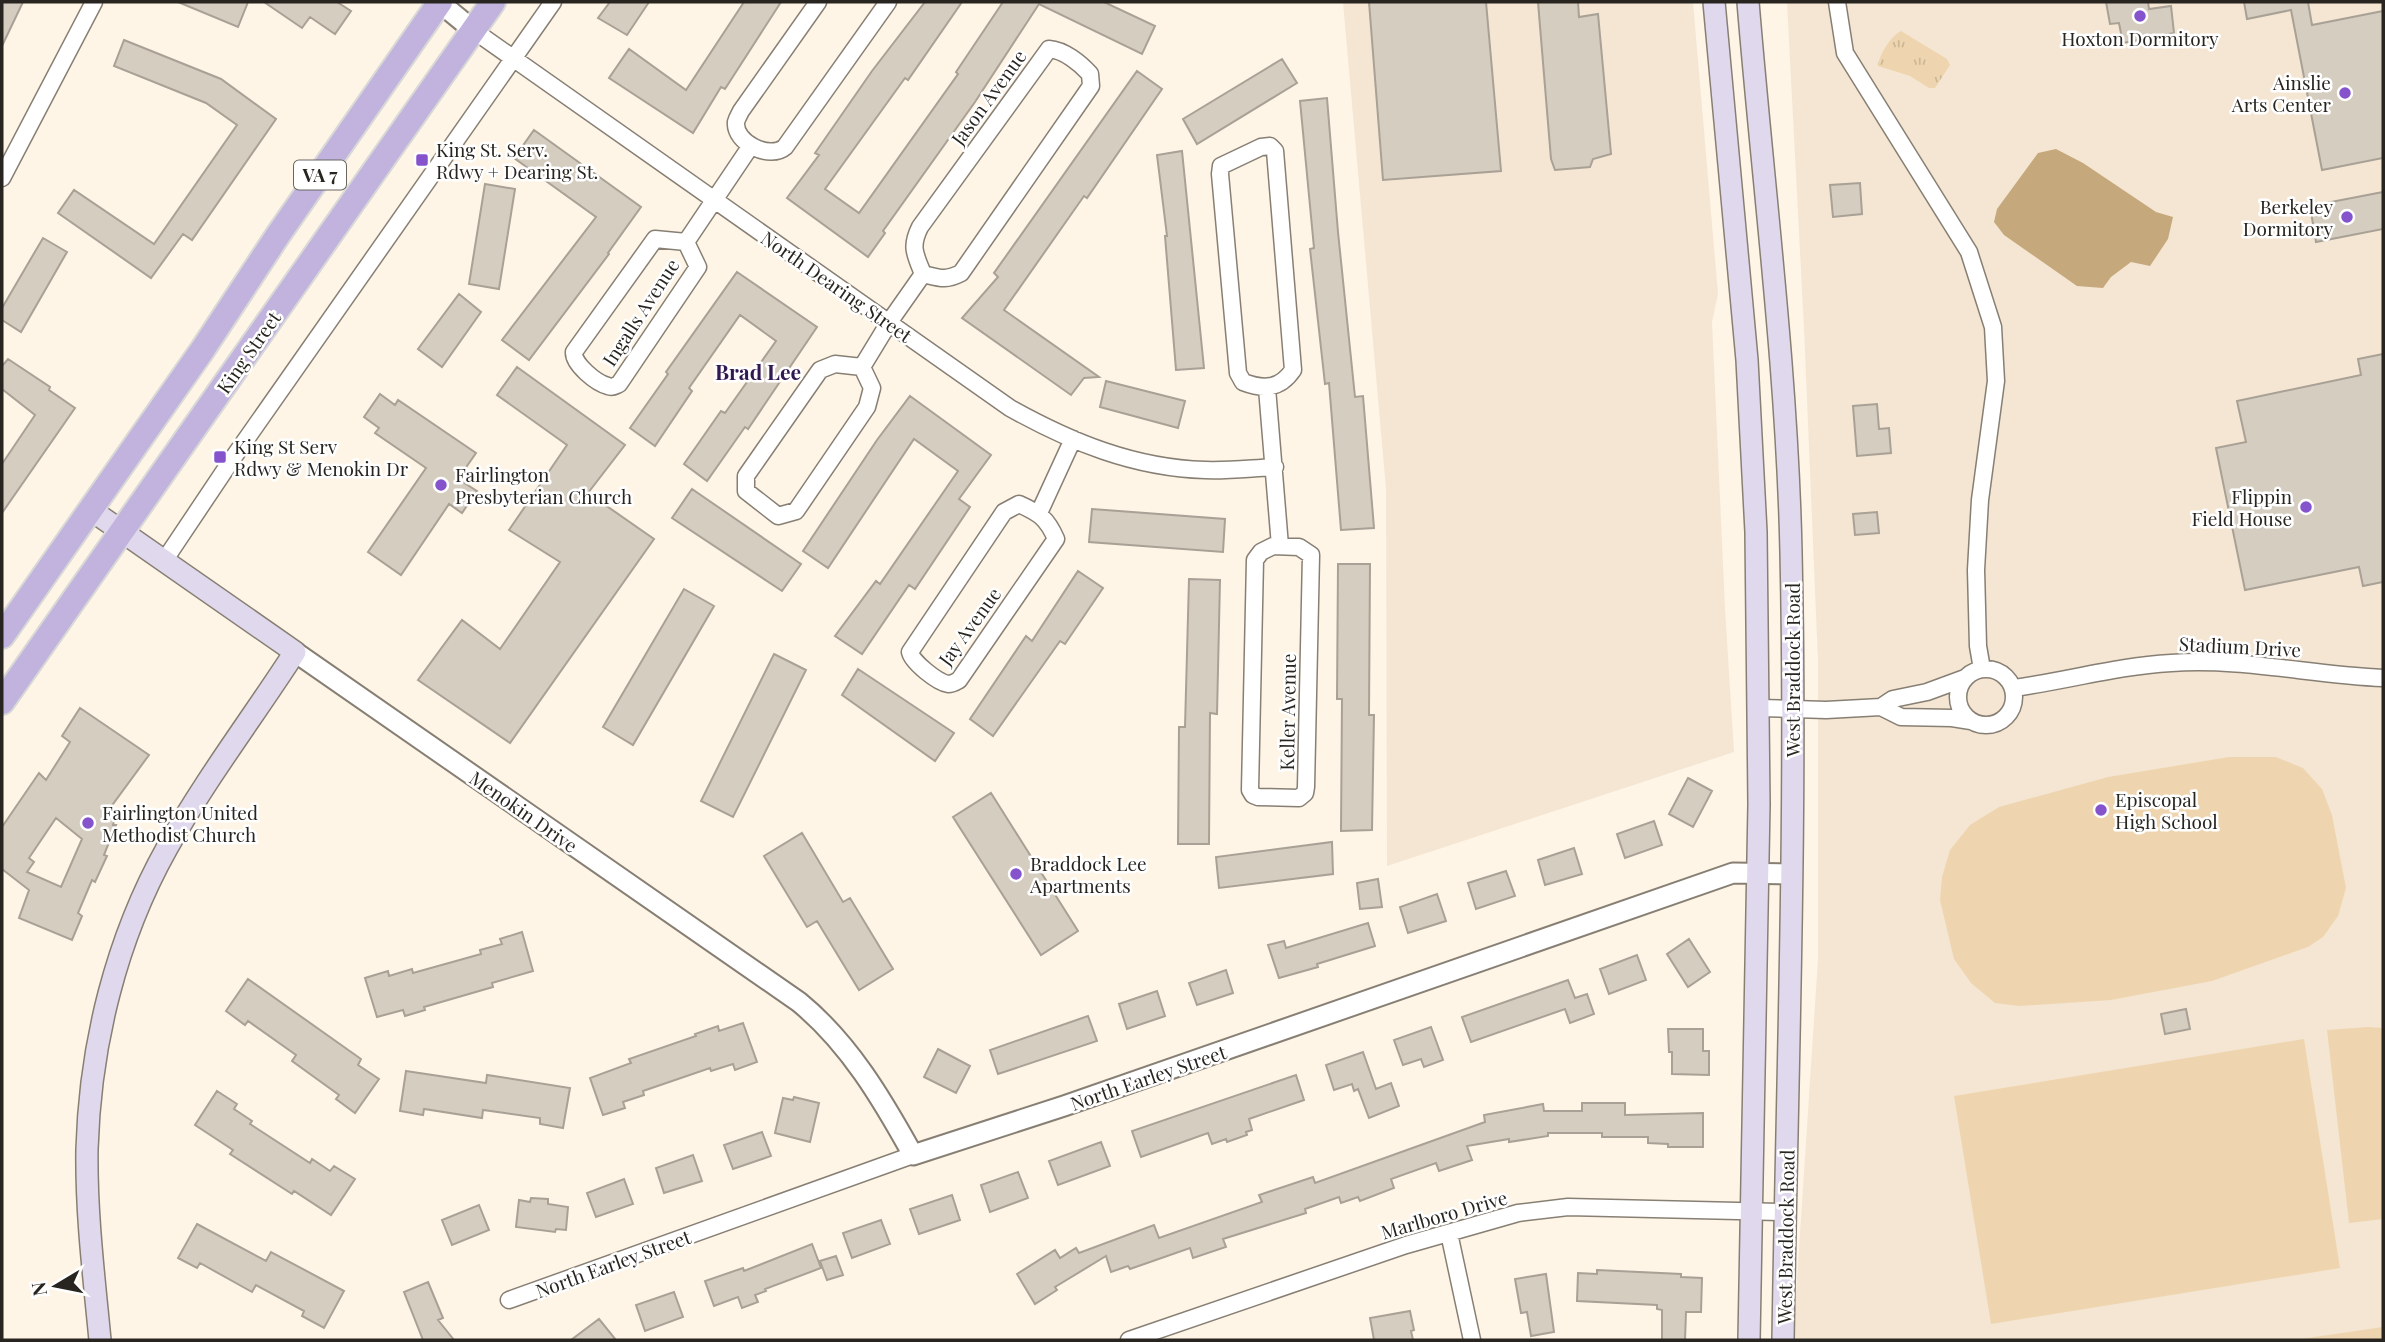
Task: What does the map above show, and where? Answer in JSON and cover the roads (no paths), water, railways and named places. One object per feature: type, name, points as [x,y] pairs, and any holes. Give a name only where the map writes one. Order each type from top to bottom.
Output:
[{"type":"main road","name":"King Street","points":[[2,636],[440,2]]},
{"type":"main road","name":"King Street","points":[[2,702],[493,2]]},
{"type":"main road","name":"West Braddock Road","points":[[1714,2],[1747,360],[1756,533],[1760,708],[1749,1340]]},
{"type":"main road","name":"West Braddock Road","points":[[1748,2],[1782,375],[1791,549],[1793,708],[1783,1340]]},
{"type":"main road","name":"Menokin Drive","points":[[91,510],[295,652]]},
{"type":"main road","points":[[100,1340],[90,1229],[88,1138],[92,1075],[114,978],[123,947],[166,851],[194,803],[295,652]]},
{"type":"street","points":[[2,178],[94,2]]},
{"type":"street","name":"North Dearing Street","points":[[440,2],[473,30],[1010,408],[1073,439],[1124,458],[1171,468],[1206,470],[1275,467]]},
{"type":"street","points":[[164,561],[233,458],[553,2]]},
{"type":"street","points":[[818,2],[741,111],[736,122],[738,130],[750,146],[771,152],[780,152],[785,147],[888,2]]},
{"type":"street","points":[[1837,2],[1845,53],[1969,252],[1993,327],[1996,381],[1980,500],[1976,569],[1978,646],[1982,669]]},
{"type":"street","name":"Jason Avenue","points":[[1049,49],[1057,50],[1083,65],[1090,74],[1091,86],[961,273],[942,279],[923,274],[914,252],[914,239],[920,227],[1044,55],[1049,49]]},
{"type":"street","name":"Ingalls Avenue","points":[[686,242],[750,146]]},
{"type":"street","points":[[1270,146],[1275,151],[1293,370],[1286,380],[1267,388],[1243,382],[1238,373],[1220,174],[1221,166],[1261,147],[1270,146]]},
{"type":"street","name":"Ingalls Avenue","points":[[655,239],[686,242],[698,267],[619,384],[607,386],[577,365],[573,358],[574,352],[655,239]]},
{"type":"street","points":[[862,367],[923,274]]},
{"type":"street","points":[[835,364],[862,367],[872,388],[867,407],[796,511],[778,516],[746,491],[746,476],[820,370],[835,364]]},
{"type":"street","points":[[1267,388],[1280,546]]},
{"type":"street","points":[[1039,513],[1073,439]]},
{"type":"street","name":"Jay Avenue","points":[[1019,505],[1039,513],[1056,539],[959,680],[946,684],[912,661],[910,652],[915,642],[1004,512],[1019,505]]},
{"type":"street","name":"Keller Avenue","points":[[1273,546],[1280,546],[1299,547],[1311,555],[1306,787],[1305,793],[1299,797],[1258,797],[1250,790],[1255,559],[1261,552],[1273,546]]},
{"type":"street","name":"Menokin Drive","points":[[295,652],[818,1017],[846,1048],[913,1155]]},
{"type":"street","name":"Stadium Drive","points":[[2013,688],[2102,671],[2171,663],[2236,663],[2383,678]]},
{"type":"street","points":[[1760,708],[1826,710],[1881,706],[1893,699],[1927,692],[1982,669],[1990,669],[2004,675],[2013,688],[2014,698],[2012,708],[1999,722],[1980,725],[1952,718],[1901,717],[1881,706]]},
{"type":"street","points":[[1965,678],[1957,696],[1964,714],[1971,721]]},
{"type":"street","name":"North Earley Street","points":[[509,1300],[913,1155],[1064,1106],[1733,873],[1791,874]]},
{"type":"street","name":"Marlboro Drive","points":[[1129,1340],[1367,1258],[1518,1213],[1569,1207],[1785,1212]]},
{"type":"street","points":[[1449,1233],[1472,1340]]},
{"type":"place","name":"Hoxton Dormitory","points":[[2140,16]]},
{"type":"place","name":"Ainslie Arts Center","points":[[2345,93]]},
{"type":"place","name":"King St. Serv. Rdwy + Dearing St.","points":[[422,160]]},
{"type":"place","name":"Berkeley Dormitory","points":[[2347,217]]},
{"type":"place","name":"King St Serv Rdwy & Menokin Dr","points":[[220,457]]},
{"type":"place","name":"Fairlington Presbyterian Church","points":[[441,485]]},
{"type":"place","name":"Flippin Field House","points":[[2306,507]]},
{"type":"place","name":"Episcopal High School","points":[[2101,810]]},
{"type":"place","name":"Fairlington United Methodist Church","points":[[88,823]]},
{"type":"place","name":"Braddock Lee Apartments","points":[[1016,874]]},
{"type":"district","name":"Brad Lee","points":[[758,371]]}]
